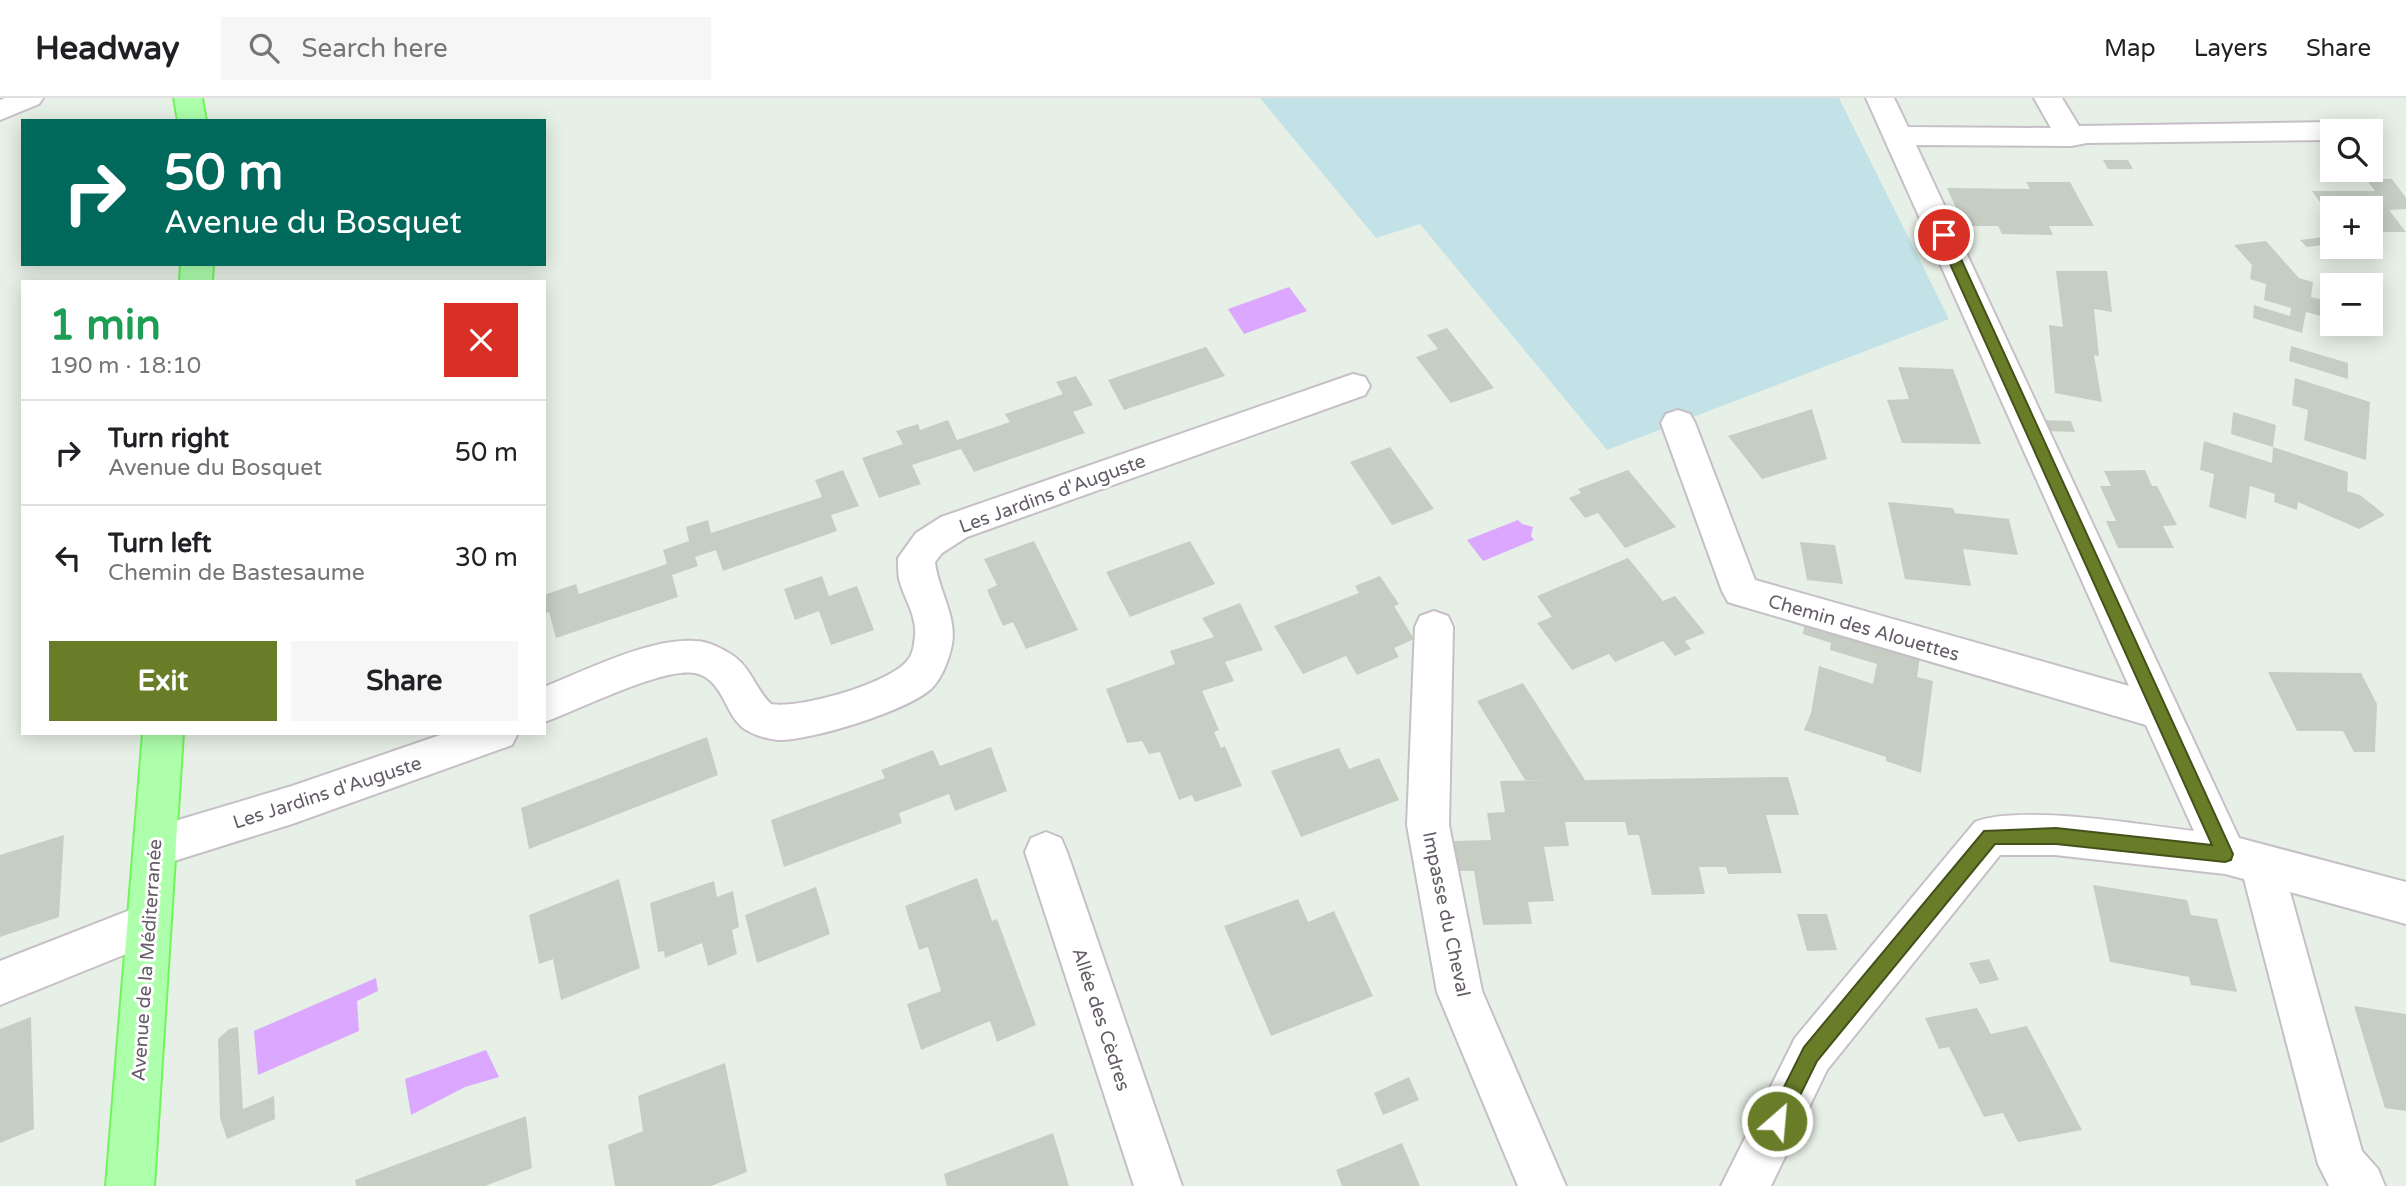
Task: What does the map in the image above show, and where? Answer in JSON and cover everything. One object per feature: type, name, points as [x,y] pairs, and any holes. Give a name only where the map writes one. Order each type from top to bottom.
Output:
[{"type":"main road","points":[[188,98],[192,119]]},
{"type":"main road","name":"Avenue de la Méditerranée","points":[[130,1186],[163,735]]},
{"type":"street","points":[[0,111],[29,98]]},
{"type":"street","points":[[2049,98],[2071,137]]},
{"type":"street","points":[[1885,112],[2071,137],[2087,134],[2320,131]]},
{"type":"street","points":[[1885,112],[2160,712],[2243,859],[2342,1164],[2361,1186]]},
{"type":"street","name":"Les Jardins d'Auguste","points":[[546,704],[671,658],[698,657],[720,668],[738,686],[749,709],[764,720],[791,722],[884,696],[918,676],[932,648],[935,637],[930,610],[918,577],[916,558],[929,543],[954,527],[1353,386]]},
{"type":"street","name":"Chemin des Alouettes","points":[[1678,423],[1741,592],[2160,712]]},
{"type":"street","name":"Impasse du Cheval","points":[[1434,627],[1428,825],[1460,992],[1542,1186]]},
{"type":"street","name":"Les Jardins d'Auguste","points":[[155,847],[292,805],[492,735]]},
{"type":"street","points":[[1754,1179],[1811,1054],[1990,836],[2056,836],[2243,859],[2406,903]]},
{"type":"street","name":"Allée des Cèdres","points":[[1046,852],[1158,1186]]},
{"type":"street","points":[[0,984],[148,924]]},
{"type":"shaded area","points":[[1260,98],[1839,98],[1949,319],[1607,450],[1420,224],[1376,238]]},
{"type":"shaded area","points":[[1289,287],[1307,311],[1244,334],[1228,309]]},
{"type":"shaded area","points":[[1518,520],[1533,527],[1531,536],[1534,540],[1483,561],[1467,540]]},
{"type":"shaded area","points":[[376,978],[378,991],[357,1001],[359,1031],[258,1075],[254,1031]]},
{"type":"shaded area","points":[[486,1050],[499,1077],[465,1087],[411,1115],[405,1079]]},
{"type":"building","points":[[2103,160],[2128,160],[2133,169],[2108,169]]},
{"type":"building","points":[[2392,179],[2406,198],[2406,209],[2389,210],[2406,232],[2383,232],[2383,196],[2320,196],[2320,202],[2312,191],[2375,191],[2368,182]]},
{"type":"building","points":[[2026,182],[2070,182],[2094,226],[2049,226],[2053,235],[2002,234],[1998,226],[1964,226],[1947,188],[2030,189]]},
{"type":"building","points":[[2320,238],[2320,245],[2307,247],[2300,240]]},
{"type":"building","points":[[2266,241],[2299,278],[2313,282],[2311,297],[2320,299],[2320,316],[2306,312],[2302,333],[2253,318],[2254,305],[2290,316],[2291,308],[2264,300],[2266,284],[2250,279],[2252,265],[2234,245]]},
{"type":"building","points":[[2056,271],[2107,271],[2112,312],[2094,309],[2099,356],[2094,355],[2102,402],[2055,393],[2049,325],[2063,327]]},
{"type":"building","points":[[1447,328],[1494,388],[1451,403],[1416,357],[1438,349],[1427,335]]},
{"type":"building","points":[[2291,346],[2348,363],[2348,379],[2289,361]]},
{"type":"building","points":[[1206,347],[1225,376],[1124,410],[1108,380]]},
{"type":"building","points":[[1898,367],[1953,369],[1981,444],[1902,443],[1887,400],[1909,399]]},
{"type":"building","points":[[1076,376],[1093,405],[1073,412],[1085,433],[974,472],[961,449],[912,465],[921,484],[879,498],[862,458],[903,444],[896,431],[918,424],[920,430],[948,420],[957,440],[1010,422],[1005,414],[1063,394],[1056,382]]},
{"type":"building","points":[[2295,378],[2370,402],[2366,460],[2304,440],[2308,410],[2292,405]]},
{"type":"building","points":[[1812,409],[1827,459],[1762,479],[1728,436]]},
{"type":"building","points":[[2233,412],[2276,425],[2273,447],[2231,434]]},
{"type":"building","points":[[2039,420],[2071,421],[2075,432],[2044,431]]},
{"type":"building","points":[[2204,441],[2272,463],[2273,447],[2348,472],[2347,491],[2360,495],[2385,515],[2359,529],[2298,502],[2297,510],[2274,502],[2275,494],[2250,486],[2246,519],[2209,507],[2214,474],[2200,470]]},
{"type":"building","points":[[1390,447],[1434,509],[1392,525],[1350,462]]},
{"type":"building","points":[[843,470],[859,506],[831,515],[837,531],[723,571],[716,550],[695,557],[698,566],[672,575],[678,597],[556,638],[549,612],[546,613],[546,594],[576,584],[579,594],[667,564],[663,550],[689,541],[686,527],[708,520],[711,533],[822,497],[815,480]]},
{"type":"building","points":[[1628,470],[1676,527],[1625,548],[1598,513],[1585,518],[1569,498],[1581,493],[1578,489]]},
{"type":"building","points":[[2145,470],[2152,486],[2157,486],[2177,525],[2163,526],[2174,548],[2118,548],[2106,521],[2116,521],[2100,486],[2111,486],[2104,471]]},
{"type":"building","points":[[1888,502],[1953,508],[1955,513],[2009,519],[2018,555],[1963,549],[1971,586],[1905,579]]},
{"type":"building","points":[[1034,541],[1078,630],[1026,649],[1013,622],[1003,626],[987,590],[997,585],[984,559]]},
{"type":"building","points":[[1190,541],[1215,584],[1130,617],[1106,572]]},
{"type":"building","points":[[1800,542],[1835,545],[1843,584],[1807,580]]},
{"type":"building","points":[[1628,558],[1663,601],[1675,596],[1705,633],[1685,641],[1691,649],[1675,656],[1663,641],[1615,662],[1609,654],[1572,670],[1537,623],[1552,617],[1537,596]]},
{"type":"building","points":[[822,576],[829,596],[857,586],[874,630],[831,645],[819,611],[795,620],[784,589]]},
{"type":"building","points":[[1380,576],[1399,604],[1394,606],[1414,639],[1394,648],[1399,657],[1357,675],[1346,656],[1303,674],[1274,626],[1359,593],[1355,586]]},
{"type":"building","points":[[1240,603],[1263,650],[1225,662],[1234,681],[1202,691],[1219,730],[1214,732],[1221,748],[1225,746],[1242,786],[1195,802],[1192,795],[1179,800],[1160,752],[1149,754],[1142,741],[1127,743],[1106,689],[1175,664],[1170,651],[1214,637],[1202,618]]},
{"type":"building","points":[[1805,620],[1920,657],[1917,677],[1933,681],[1921,773],[1886,761],[1886,757],[1804,730],[1811,713],[1819,666],[1873,684],[1877,664],[1830,650],[1831,643],[1803,634]]},
{"type":"building","points":[[2268,672],[2361,673],[2377,704],[2375,752],[2354,752],[2343,731],[2297,731]]},
{"type":"building","points":[[1523,683],[1585,780],[1788,777],[1799,815],[1766,815],[1782,873],[1728,874],[1726,867],[1699,867],[1705,894],[1652,895],[1639,835],[1628,835],[1625,822],[1565,822],[1569,846],[1544,847],[1554,901],[1528,902],[1532,924],[1483,925],[1474,871],[1458,871],[1454,841],[1491,840],[1487,813],[1505,812],[1500,781],[1546,780],[1525,780],[1477,701]]},
{"type":"building","points":[[707,737],[718,775],[529,849],[521,808]]},
{"type":"building","points":[[991,747],[1007,791],[955,811],[949,794],[899,813],[902,823],[784,867],[771,820],[885,778],[881,770],[933,750],[940,766]]},
{"type":"building","points":[[1339,748],[1349,769],[1379,758],[1399,800],[1301,837],[1271,771]]},
{"type":"building","points":[[64,835],[59,917],[0,937],[0,855]]},
{"type":"building","points":[[977,878],[992,921],[997,919],[1036,1025],[997,1042],[990,1021],[921,1050],[907,1004],[941,991],[928,947],[919,950],[905,906]]},
{"type":"building","points":[[619,879],[640,968],[561,1000],[553,959],[539,964],[529,915]]},
{"type":"building","points":[[714,881],[717,897],[733,891],[739,927],[732,930],[737,954],[708,966],[702,943],[665,958],[664,951],[658,952],[650,903]]},
{"type":"building","points":[[2093,885],[2187,900],[2191,915],[2217,919],[2237,992],[2191,985],[2189,977],[2110,962]]},
{"type":"building","points":[[816,887],[830,934],[757,963],[745,915]]},
{"type":"building","points":[[1298,899],[1308,922],[1334,911],[1373,996],[1271,1036],[1224,926]]},
{"type":"building","points":[[1797,914],[1827,914],[1837,950],[1807,951]]},
{"type":"building","points":[[1989,959],[1999,980],[1980,984],[1969,963]]},
{"type":"building","points":[[2354,1006],[2406,1014],[2406,1111],[2385,1108]]},
{"type":"building","points":[[1977,1008],[1991,1034],[2027,1026],[2082,1130],[2018,1142],[2003,1113],[1984,1117],[1949,1047],[1939,1049],[1925,1018]]},
{"type":"building","points":[[31,1017],[34,1129],[0,1143],[0,1029]]},
{"type":"building","points":[[238,1027],[243,1109],[274,1096],[275,1119],[227,1139],[220,1118],[218,1039],[229,1029]]},
{"type":"building","points":[[725,1063],[747,1172],[711,1186],[615,1186],[608,1145],[643,1131],[638,1096]]},
{"type":"building","points":[[1409,1077],[1419,1100],[1383,1115],[1374,1093]]},
{"type":"building","points":[[526,1116],[532,1168],[485,1186],[356,1186],[355,1180]]},
{"type":"building","points":[[1053,1133],[1069,1186],[947,1186],[944,1174]]},
{"type":"building","points":[[1402,1143],[1420,1186],[1342,1186],[1336,1170]]},
{"type":"route","points":[[1777,1121],[1811,1054],[1990,836],[2056,836],[2225,854],[1944,235]]}]
